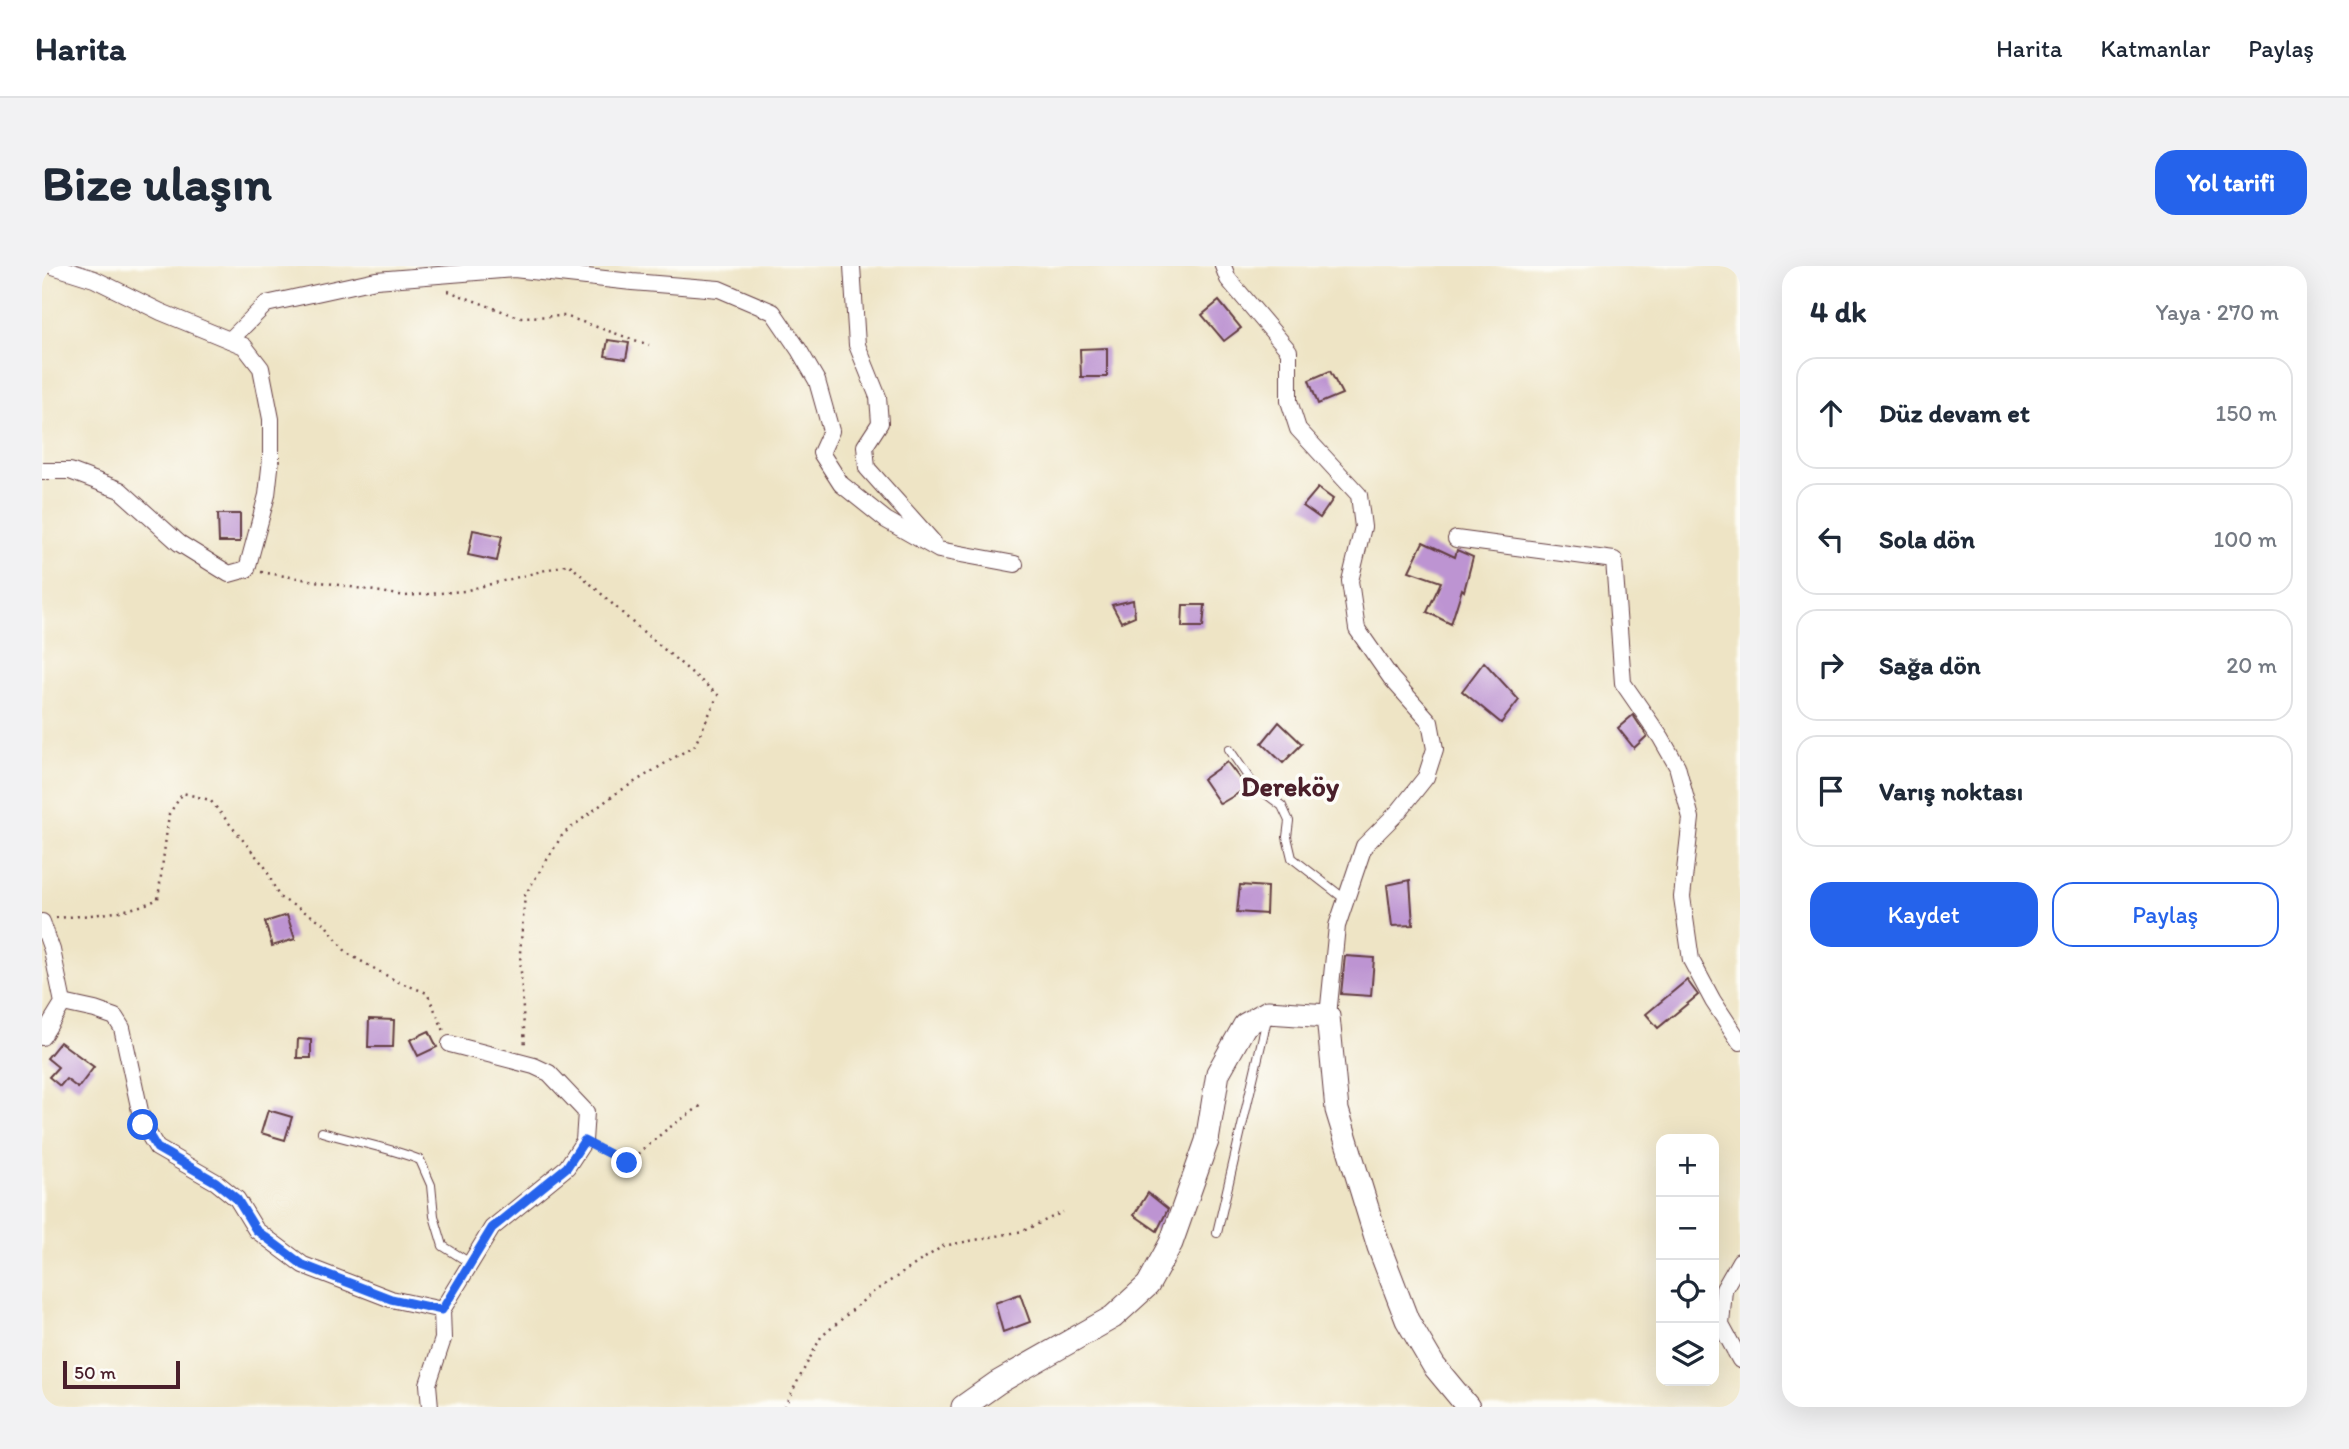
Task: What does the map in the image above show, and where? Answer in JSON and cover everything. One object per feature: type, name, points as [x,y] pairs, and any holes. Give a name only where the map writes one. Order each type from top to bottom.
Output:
[{"type":"street","points":[[53,266],[94,279]]},
{"type":"street","points":[[42,471],[70,471],[120,490],[179,543],[209,562],[229,574],[247,569],[267,495],[271,459],[271,419],[261,368],[244,346],[161,312],[71,266]]},
{"type":"street","points":[[852,266],[858,345],[878,397],[880,423],[865,446],[867,468],[939,550]]},
{"type":"street","points":[[1223,266],[1228,279],[1289,351],[1289,401],[1298,429],[1359,495],[1363,527],[1350,581],[1357,629],[1391,678],[1430,722],[1434,749],[1426,777],[1399,811],[1364,846],[1337,926],[1328,1016],[1337,1110],[1379,1247],[1407,1320],[1434,1366],[1468,1407]]},
{"type":"street","points":[[230,340],[266,304],[376,280],[514,269],[719,289],[773,312],[817,381],[831,431],[821,453],[841,484],[886,520],[939,550],[1016,564]]},
{"type":"street","points":[[1456,539],[1614,560],[1622,683],[1661,738],[1677,766],[1690,818],[1682,897],[1690,960],[1740,1042]]},
{"type":"street","points":[[42,1037],[63,1003],[48,920]]},
{"type":"street","points":[[63,1003],[115,1017],[122,1028],[143,1125],[157,1148],[216,1182],[237,1199],[256,1230],[303,1265],[391,1299],[442,1310]]},
{"type":"street","points":[[963,1407],[997,1383],[1113,1317],[1148,1285],[1171,1243],[1207,1141],[1218,1073],[1245,1025],[1268,1012],[1328,1016]]},
{"type":"street","points":[[430,1407],[428,1384],[443,1339],[442,1310],[492,1228],[567,1167],[584,1141],[586,1112],[549,1073],[526,1064],[450,1044]]},
{"type":"street","points":[[1740,1261],[1724,1289],[1721,1325],[1740,1360]]},
{"type":"lane","points":[[1229,749],[1253,784],[1282,806],[1289,821],[1287,837],[1292,858],[1346,900]]},
{"type":"lane","points":[[1217,1234],[1268,1012]]},
{"type":"lane","points":[[322,1132],[391,1148],[420,1160],[431,1185],[434,1216],[443,1246],[470,1263]]},
{"type":"path","points":[[412,277],[518,317],[565,316],[649,345]]},
{"type":"path","points":[[247,569],[405,596],[464,591],[569,564],[718,695],[695,745],[615,794],[563,834],[525,895],[520,953],[526,1064]]},
{"type":"path","points":[[48,920],[104,914],[146,905],[158,899],[169,814],[183,793],[210,800],[265,867],[279,897],[324,923],[347,953],[396,981],[427,993],[450,1044]]},
{"type":"path","points":[[584,1141],[627,1163],[702,1104]]},
{"type":"path","points":[[784,1407],[821,1337],[872,1293],[943,1245],[1023,1231],[1063,1212]]},
{"type":"building","points":[[1219,301],[1241,328],[1224,341],[1202,315]]},
{"type":"building","points":[[608,340],[629,343],[626,359],[605,356]]},
{"type":"building","points":[[1107,348],[1107,377],[1081,377],[1080,349]]},
{"type":"building","points":[[1330,371],[1342,394],[1318,404],[1309,380]]},
{"type":"building","points":[[1318,488],[1333,499],[1320,518],[1303,506]]},
{"type":"building","points":[[218,514],[240,514],[240,542],[219,542]]},
{"type":"building","points":[[473,530],[502,536],[497,561],[468,555]]},
{"type":"building","points":[[1423,542],[1455,557],[1457,550],[1473,557],[1451,624],[1427,612],[1441,582],[1409,571]]},
{"type":"building","points":[[1133,600],[1135,616],[1121,622],[1112,605]]},
{"type":"building","points":[[1183,605],[1205,605],[1203,627],[1182,627]]},
{"type":"building","points":[[1484,662],[1519,700],[1501,723],[1462,691]]},
{"type":"building","points":[[1633,715],[1647,736],[1634,748],[1618,728]]},
{"type":"building","points":[[1279,722],[1302,744],[1283,763],[1262,743]]},
{"type":"building","points":[[1227,762],[1247,788],[1220,804],[1203,779]]},
{"type":"building","points":[[1410,880],[1413,925],[1392,926],[1387,885]]},
{"type":"building","points":[[1240,885],[1267,887],[1266,914],[1237,912]]},
{"type":"building","points":[[287,915],[295,939],[272,946],[265,922]]},
{"type":"building","points":[[1345,956],[1374,958],[1371,996],[1341,994]]},
{"type":"building","points":[[1687,980],[1698,995],[1658,1028],[1646,1014]]},
{"type":"building","points":[[369,1019],[394,1020],[393,1047],[368,1047]]},
{"type":"building","points":[[429,1031],[437,1047],[418,1056],[410,1040]]},
{"type":"building","points":[[298,1039],[311,1040],[311,1058],[297,1058]]},
{"type":"building","points":[[60,1042],[94,1067],[78,1088],[66,1079],[60,1086],[49,1077],[58,1067],[47,1058]]},
{"type":"building","points":[[268,1110],[292,1117],[285,1140],[261,1133]]},
{"type":"building","points":[[1148,1193],[1168,1209],[1157,1231],[1134,1215]]},
{"type":"building","points":[[1020,1294],[1030,1322],[1003,1332],[995,1303]]},
{"type":"district","name":"Dereköy","points":[[1290,786]]},
{"type":"route","points":[[143,1125],[157,1148],[216,1182],[237,1199],[256,1230],[303,1265],[391,1299],[442,1310],[492,1228],[567,1167],[584,1141],[627,1163]]}]
